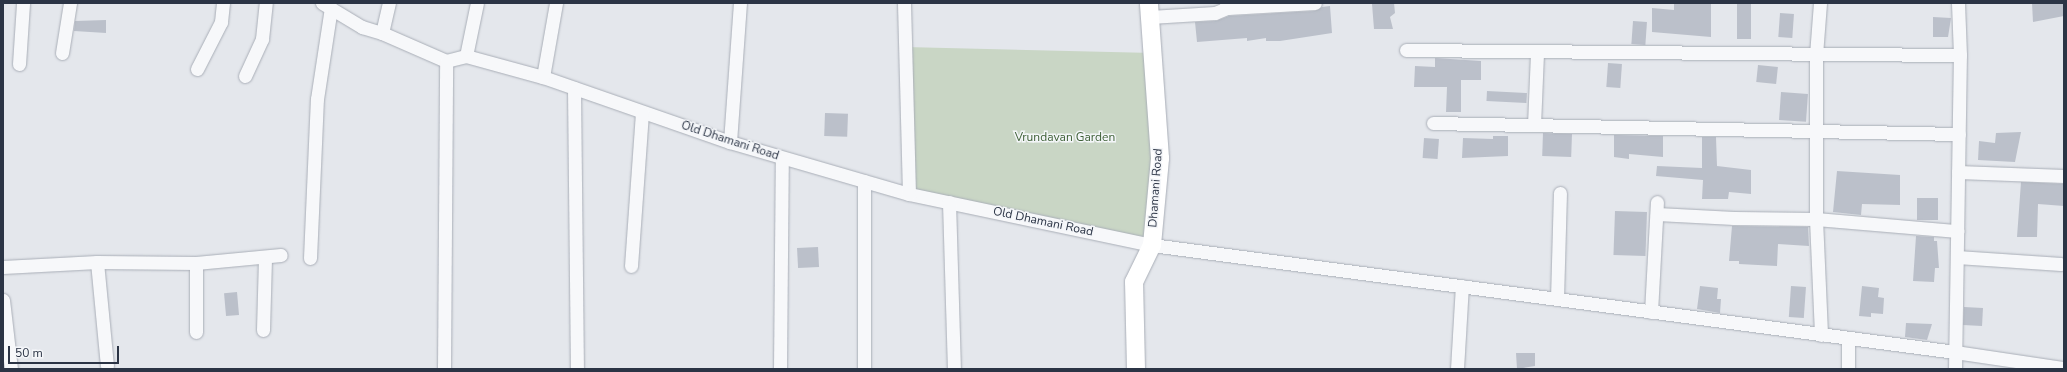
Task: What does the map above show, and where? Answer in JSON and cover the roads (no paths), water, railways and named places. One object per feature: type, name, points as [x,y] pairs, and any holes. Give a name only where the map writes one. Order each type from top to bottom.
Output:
[{"type":"main road","name":"Dhamani Road","points":[[1136,369],[1134,282],[1152,245],[1160,158],[1150,10]]},
{"type":"street","points":[[19,64],[23,3]]},
{"type":"street","points":[[62,53],[70,3]]},
{"type":"street","points":[[197,69],[221,22],[222,3]]},
{"type":"street","points":[[245,76],[262,39],[266,3]]},
{"type":"street","points":[[382,33],[389,3]]},
{"type":"street","points":[[466,56],[478,3]]},
{"type":"street","points":[[543,77],[556,3]]},
{"type":"street","points":[[730,142],[740,3]]},
{"type":"street","points":[[904,3],[909,194]]},
{"type":"street","points":[[1150,10],[1215,13],[1226,8],[1227,6],[1315,3]]},
{"type":"street","points":[[1820,3],[1816,55],[1816,219],[1821,335]]},
{"type":"street","points":[[1955,369],[1960,55],[1958,3]]},
{"type":"street","points":[[310,258],[317,100],[327,6],[362,27],[382,33],[446,61],[444,369]]},
{"type":"street","points":[[1406,50],[1537,53],[1960,55]]},
{"type":"street","points":[[1534,125],[1537,53]]},
{"type":"street","name":"Old Dhamani Road","points":[[446,61],[466,56],[543,77],[730,142],[909,194],[1152,245],[1955,352],[2036,366],[2064,368]]},
{"type":"street","points":[[574,88],[577,369]]},
{"type":"street","points":[[631,266],[642,112]]},
{"type":"street","points":[[1433,123],[1959,134]]},
{"type":"street","points":[[780,369],[782,158]]},
{"type":"street","points":[[1958,172],[2064,176]]},
{"type":"street","points":[[864,181],[864,369]]},
{"type":"street","points":[[1556,299],[1560,193]]},
{"type":"street","points":[[949,202],[954,369]]},
{"type":"street","points":[[1651,312],[1657,208],[1734,218],[1816,219],[1957,231]]},
{"type":"street","points":[[3,267],[97,262],[196,263],[281,255]]},
{"type":"street","points":[[263,330],[265,257]]},
{"type":"street","points":[[1957,257],[2061,264]]},
{"type":"street","points":[[97,262],[107,366]]},
{"type":"street","points":[[196,263],[196,332]]},
{"type":"street","points":[[1457,369],[1462,286]]},
{"type":"street","points":[[3,300],[11,369]]},
{"type":"street","points":[[1848,338],[1848,369]]},
{"type":"park label","name":"Vrundavan Garden","points":[[1065,138]]}]
